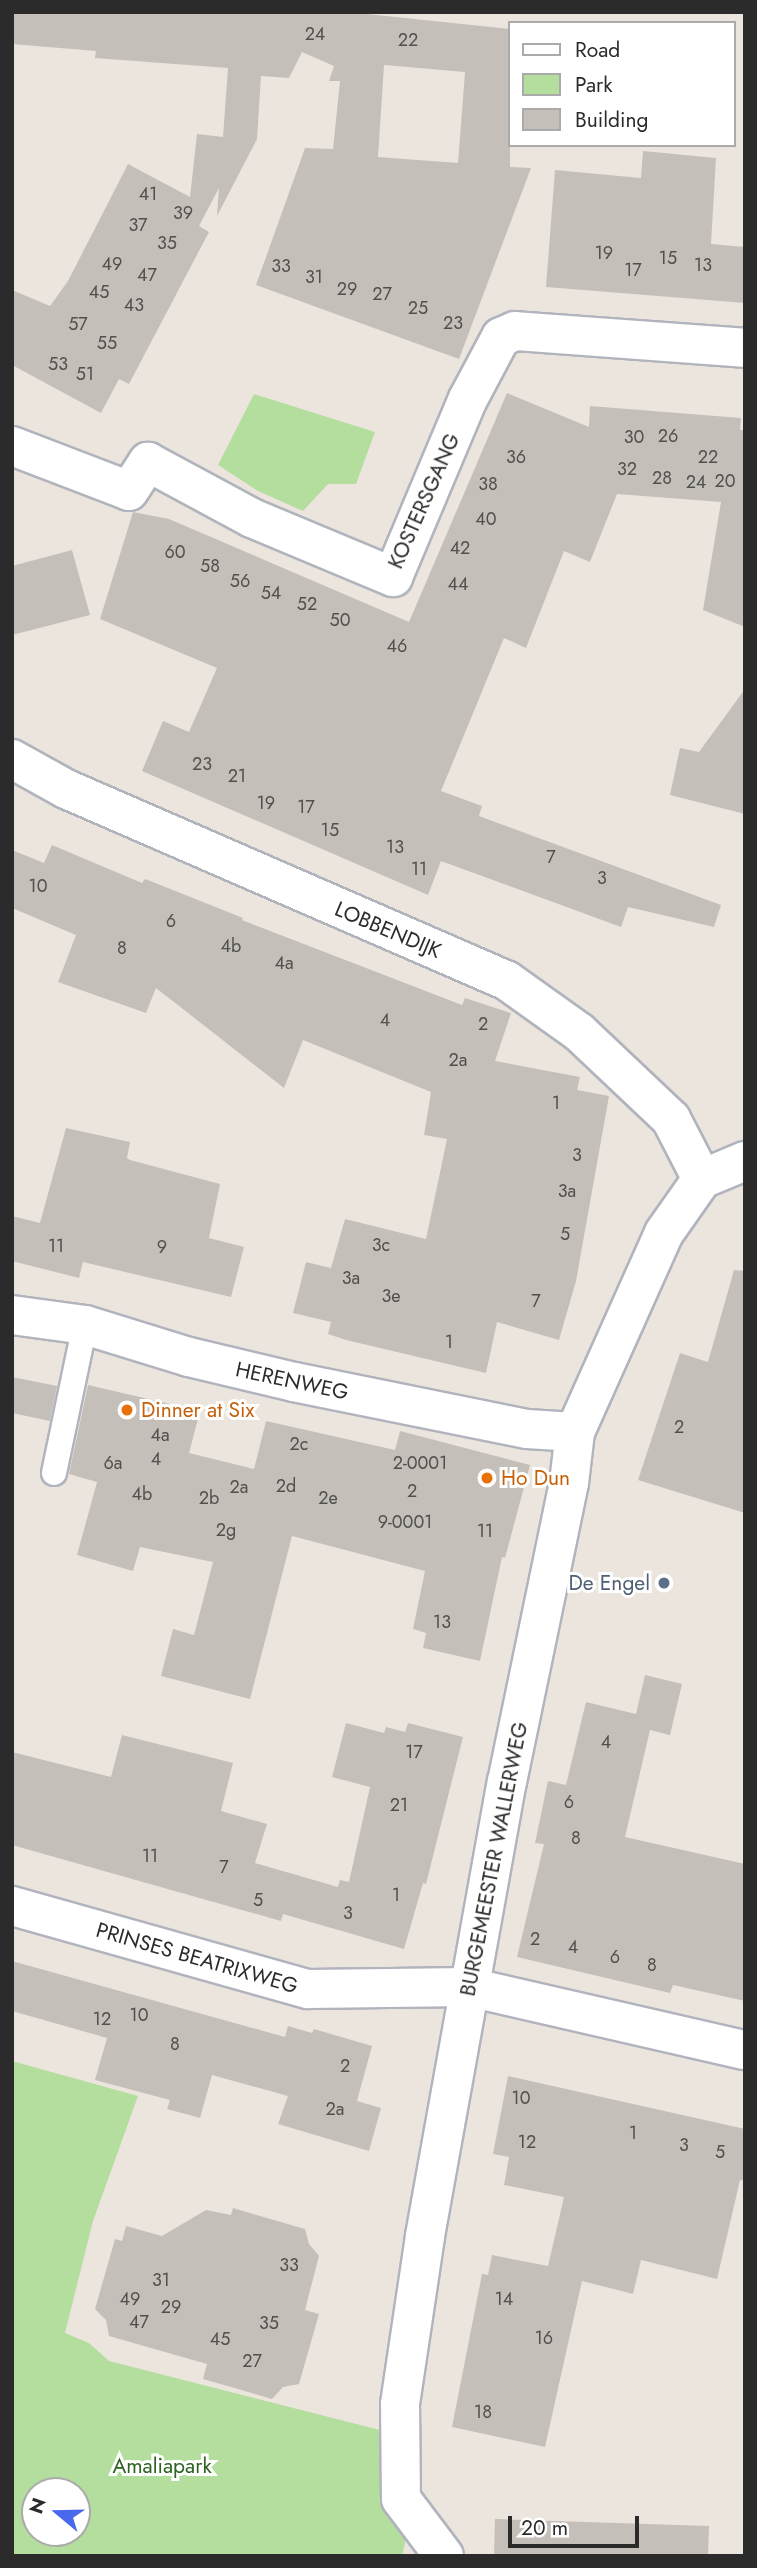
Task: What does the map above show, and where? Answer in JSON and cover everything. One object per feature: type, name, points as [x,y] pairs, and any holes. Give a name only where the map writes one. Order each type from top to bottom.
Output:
[{"type":"street","name":"KOSTERSGANG","points":[[12,446],[129,491],[148,462],[252,518],[393,577],[468,399],[502,337],[515,331],[745,348]]},
{"type":"street","name":"LOBBENDIJK","points":[[12,759],[66,789],[506,980],[579,1032],[671,1119],[702,1179]]},
{"type":"street","points":[[702,1179],[745,1161]]},
{"type":"street","name":"BURGEMEESTER WALLERWEG","points":[[444,2556],[401,2499],[400,2404],[425,2236],[469,1987],[569,1483],[575,1432],[664,1233],[702,1179]]},
{"type":"street","name":"HERENWEG","points":[[12,1315],[85,1325],[190,1357],[295,1382],[527,1429],[575,1432]]},
{"type":"street","name":"PRINSES BEATRIXWEG","points":[[12,1906],[308,1989],[469,1987],[745,2050]]},
{"type":"lane","points":[[54,1473],[85,1325]]},
{"type":"green space","points":[[254,394],[375,432],[356,484],[328,484],[303,511],[258,491],[218,465]]},
{"type":"green space","name":"Amaliapark","points":[[12,2061],[138,2096],[93,2221],[65,2333],[89,2343],[109,2361],[388,2432],[407,2534],[402,2556],[12,2554]]},
{"type":"building","points":[[12,12],[348,12],[508,29],[510,167],[531,168],[459,359],[256,285],[305,148],[333,149],[340,81],[329,81],[334,66],[302,52],[289,78],[261,76],[257,139],[217,216],[219,188],[199,226],[209,232],[129,384],[119,379],[101,413],[12,365],[12,290],[50,306],[68,281],[128,164],[190,197],[197,134],[223,137],[228,68],[95,58],[96,51],[12,44]],"holes":[[[384,65],[465,72],[458,163],[378,157]]]},
{"type":"building","points":[[643,151],[716,158],[711,244],[745,247],[745,303],[546,287],[555,170],[641,178]]},
{"type":"building","points":[[507,393],[589,427],[590,406],[741,418],[740,430],[745,430],[745,627],[703,610],[721,502],[617,494],[590,562],[564,551],[526,648],[504,638],[441,791],[482,806],[479,816],[721,905],[714,927],[628,907],[621,927],[441,861],[428,895],[142,771],[163,721],[189,732],[217,668],[100,619],[133,512],[169,519],[409,622]]},
{"type":"building","points":[[72,550],[90,615],[12,635],[12,566]]},
{"type":"building","points":[[745,689],[745,814],[670,795],[680,748],[699,752]]},
{"type":"building","points":[[52,845],[142,883],[145,879],[243,918],[242,920],[462,1005],[465,998],[511,1013],[495,1061],[580,1077],[577,1090],[609,1096],[576,1281],[559,1340],[497,1322],[486,1373],[346,1340],[328,1334],[331,1322],[293,1313],[306,1262],[331,1268],[345,1219],[426,1239],[447,1139],[424,1135],[431,1092],[303,1040],[284,1088],[156,988],[146,1013],[58,982],[76,935],[12,908],[12,850],[44,863]]},
{"type":"building","points":[[66,1128],[130,1142],[127,1158],[130,1160],[220,1184],[209,1238],[244,1247],[231,1297],[83,1262],[79,1278],[12,1261],[12,1216],[40,1223]]},
{"type":"building","points":[[734,1270],[745,1271],[745,1513],[638,1480],[680,1353],[708,1362]]},
{"type":"building","points":[[12,1377],[57,1386],[50,1421],[12,1413]]},
{"type":"building","points":[[88,1385],[200,1411],[189,1453],[254,1469],[266,1421],[395,1450],[400,1431],[530,1465],[505,1558],[502,1557],[480,1661],[423,1648],[426,1633],[413,1629],[425,1571],[292,1536],[250,1699],[161,1676],[173,1629],[194,1635],[213,1562],[140,1547],[133,1571],[77,1555],[97,1482],[69,1474]]},
{"type":"building","points":[[645,1675],[682,1684],[670,1735],[650,1730],[625,1837],[745,1864],[745,2001],[673,1985],[670,1993],[517,1957],[544,1844],[535,1843],[548,1781],[566,1785],[586,1702],[636,1714]]},
{"type":"building","points":[[346,1723],[384,1733],[386,1727],[405,1732],[408,1723],[463,1737],[426,1884],[423,1883],[404,1949],[283,1914],[281,1921],[12,1845],[12,1752],[111,1777],[122,1735],[233,1763],[221,1811],[267,1824],[255,1863],[338,1887],[340,1880],[349,1882],[370,1787],[332,1777]]},
{"type":"building","points":[[12,1961],[285,2037],[288,2026],[312,2033],[314,2029],[372,2046],[357,2101],[381,2108],[369,2151],[278,2124],[288,2096],[212,2075],[200,2118],[167,2109],[170,2100],[95,2080],[107,2038],[12,2011]]},
{"type":"building","points":[[508,2076],[745,2129],[745,2181],[740,2180],[717,2279],[641,2260],[633,2294],[582,2281],[545,2447],[452,2427],[482,2274],[488,2275],[492,2255],[548,2266],[564,2197],[504,2185],[509,2157],[493,2154]]},
{"type":"building","points":[[233,2208],[305,2229],[309,2244],[319,2256],[305,2310],[319,2314],[299,2384],[283,2387],[272,2399],[203,2379],[207,2364],[109,2336],[106,2320],[95,2309],[115,2239],[122,2241],[126,2226],[162,2236],[206,2210],[231,2215]]},
{"type":"building","points":[[495,2519],[709,2526],[708,2556],[494,2556]]},
{"type":"place","name":"Dinner at Six","points":[[127,1410]]},
{"type":"place","name":"Ho Dun","points":[[487,1478]]},
{"type":"place","name":"De Engel","points":[[664,1583]]}]
